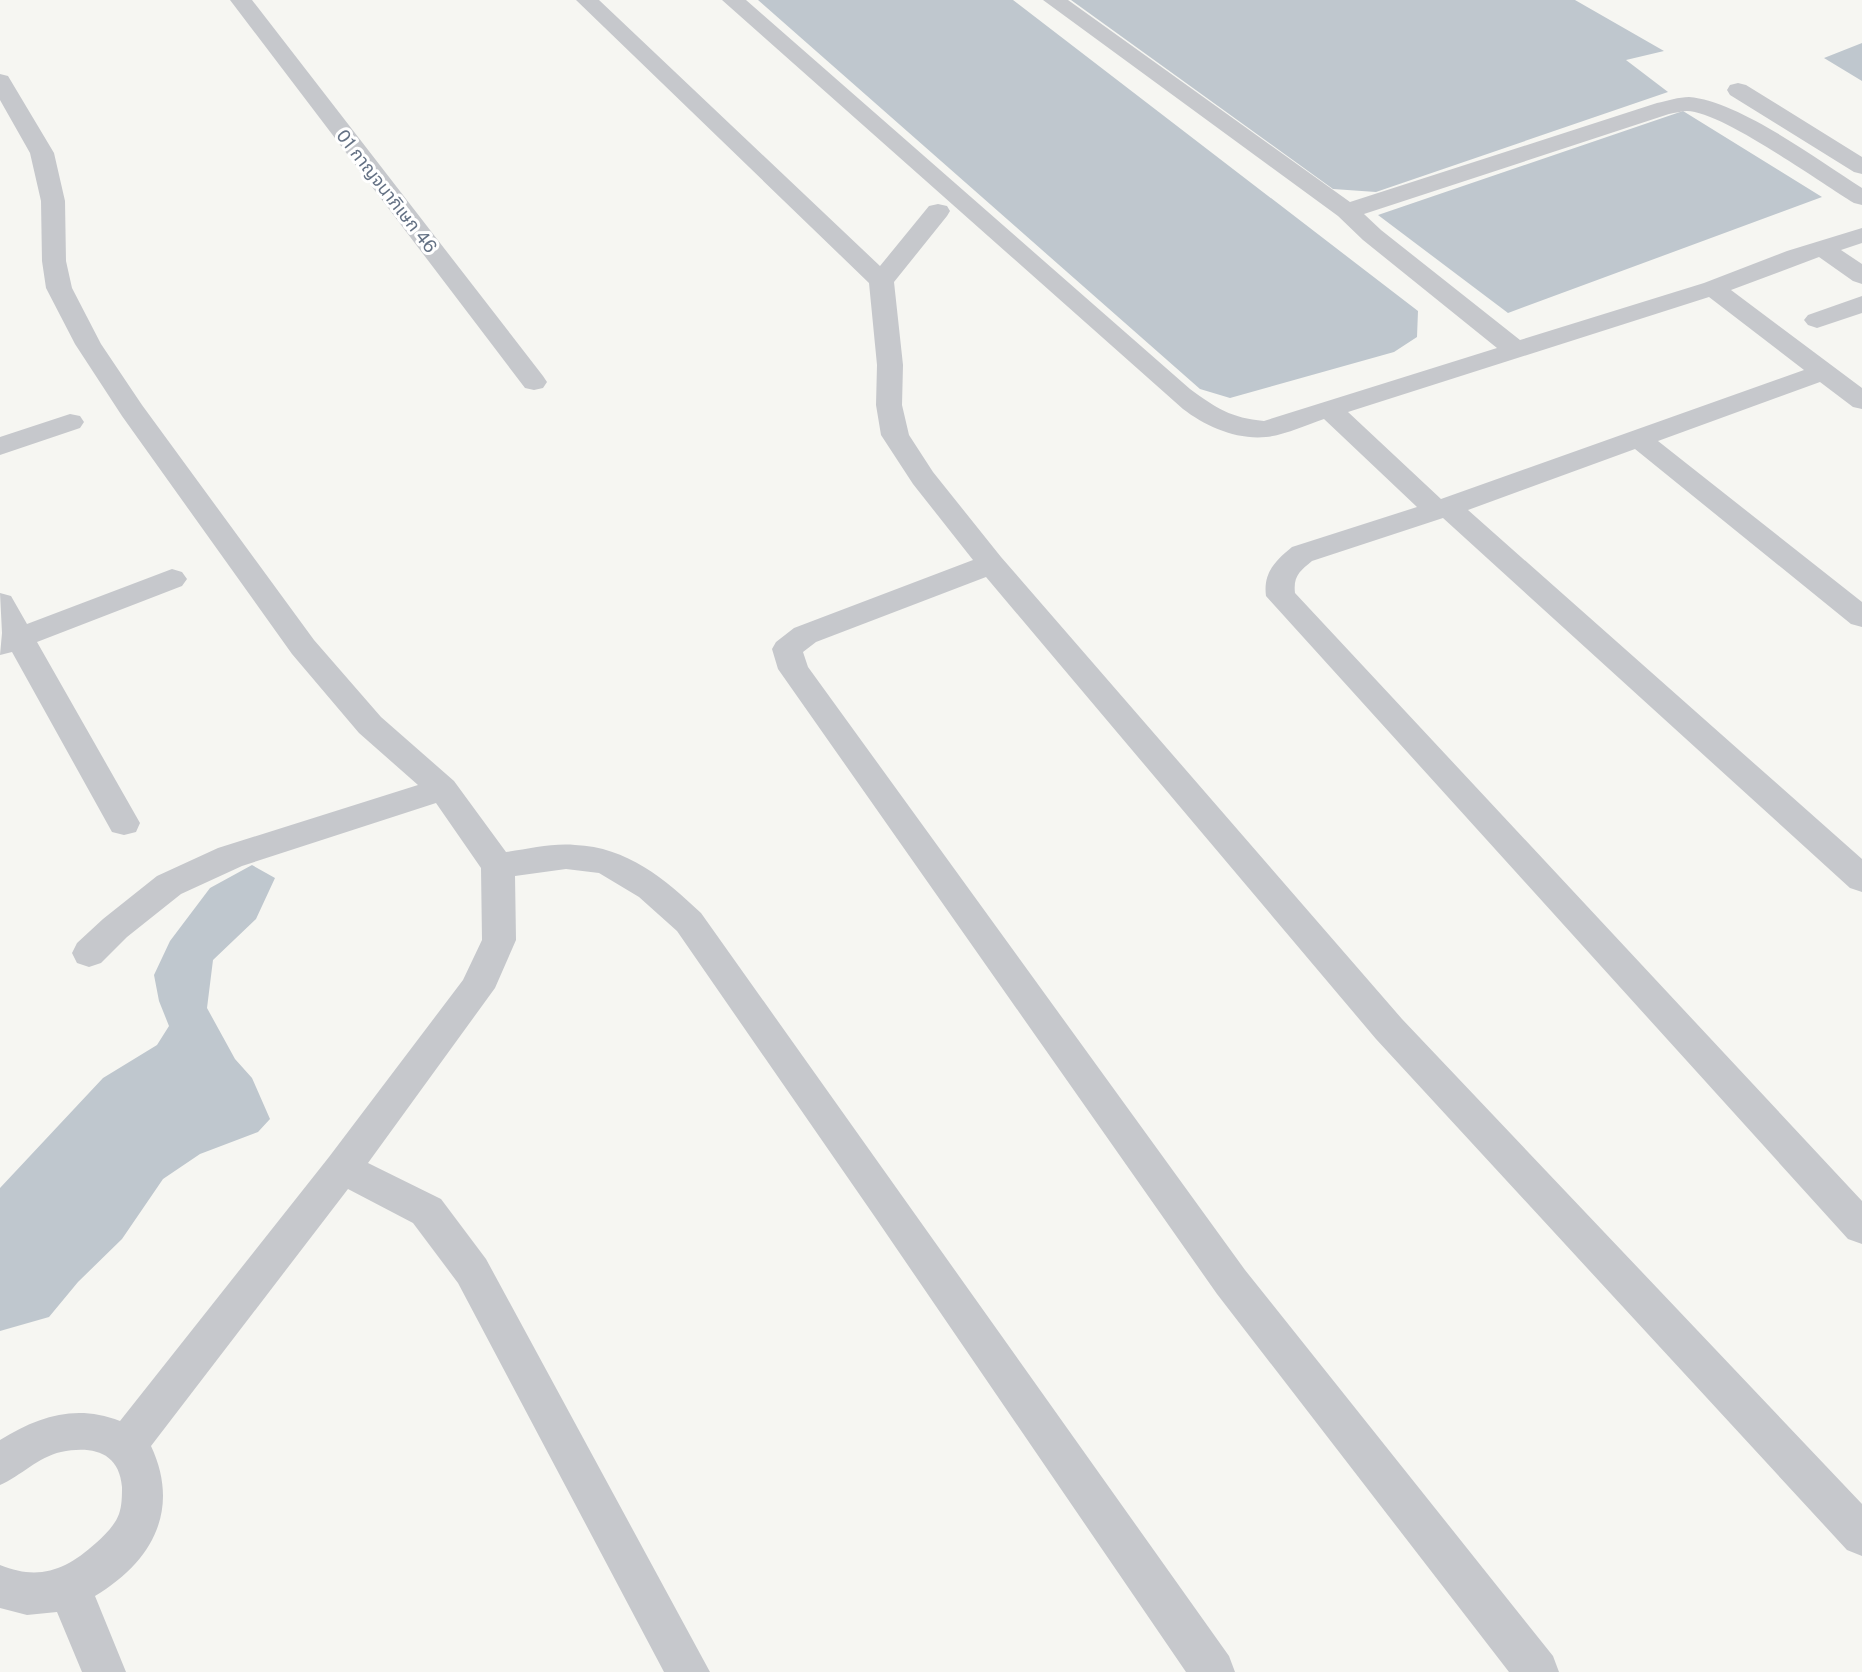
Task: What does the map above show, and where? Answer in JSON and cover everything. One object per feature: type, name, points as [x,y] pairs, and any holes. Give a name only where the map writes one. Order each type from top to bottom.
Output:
[{"type":"street","name":"01 กาญจนาภิเษก 46","points":[[241,0],[534,382]]},
{"type":"street","points":[[588,0],[881,281],[890,365],[889,405],[895,435],[923,478],[992,564],[1389,1029],[1862,1535]]},
{"type":"street","points":[[733,0],[1181,395],[1209,416],[1237,428],[1265,429],[1713,288],[1862,235]]},
{"type":"street","points":[[1054,0],[1347,211],[1372,235],[1516,350]]},
{"type":"street","points":[[0,81],[42,153],[53,201],[54,261],[59,288],[88,344],[132,410],[303,647],[370,725],[444,789],[498,866],[499,940],[477,988],[342,1168],[126,1446]]},
{"type":"street","points":[[1738,90],[1862,167]]},
{"type":"street","points":[[1347,211],[1665,108],[1688,104],[1710,109],[1742,123],[1862,198]]},
{"type":"street","points":[[881,281],[938,211]]},
{"type":"street","points":[[1822,248],[1862,276]]},
{"type":"street","points":[[1713,288],[1862,401]]},
{"type":"street","points":[[1817,320],[1862,304]]},
{"type":"street","points":[[1822,372],[1442,509],[1302,554],[1285,568],[1278,582],[1281,596],[1862,1227]]},
{"type":"street","points":[[1329,409],[1862,879]]},
{"type":"street","points":[[0,446],[70,422]]},
{"type":"street","points":[[1639,439],[1862,617]]},
{"type":"street","points":[[992,564],[806,635],[787,650],[793,669],[1231,1282],[1537,1672]]},
{"type":"street","points":[[10,641],[172,579]]},
{"type":"street","points":[[0,603],[10,641],[124,824]]},
{"type":"street","points":[[89,953],[169,885],[230,857],[444,789]]},
{"type":"street","points":[[498,866],[576,857],[618,865],[652,886],[689,922],[889,1205],[1213,1672]]},
{"type":"street","points":[[342,1168],[427,1210],[472,1271],[688,1672]]},
{"type":"street","points":[[0,1465],[16,1451],[44,1437],[75,1431],[102,1433],[126,1446],[140,1466],[145,1492],[139,1520],[123,1548],[98,1571],[69,1587],[38,1594],[8,1591],[0,1586]]},
{"type":"street","points":[[69,1587],[104,1672]]},
{"type":"shaded area","points":[[758,0],[1013,0],[1418,311],[1417,337],[1394,352],[1230,398],[1200,389]]},
{"type":"shaded area","points":[[1071,0],[1575,0],[1664,51],[1626,60],[1668,92],[1376,192],[1333,189]]},
{"type":"shaded area","points":[[1862,43],[1862,81],[1824,58]]},
{"type":"shaded area","points":[[1683,111],[1822,197],[1508,313],[1378,215]]},
{"type":"shaded area","points":[[252,865],[275,878],[256,919],[213,960],[207,1008],[235,1059],[252,1078],[270,1119],[258,1132],[200,1154],[163,1179],[122,1239],[78,1282],[49,1317],[0,1331],[0,1188],[103,1078],[157,1045],[169,1026],[159,1001],[154,975],[170,941],[210,888]]}]
